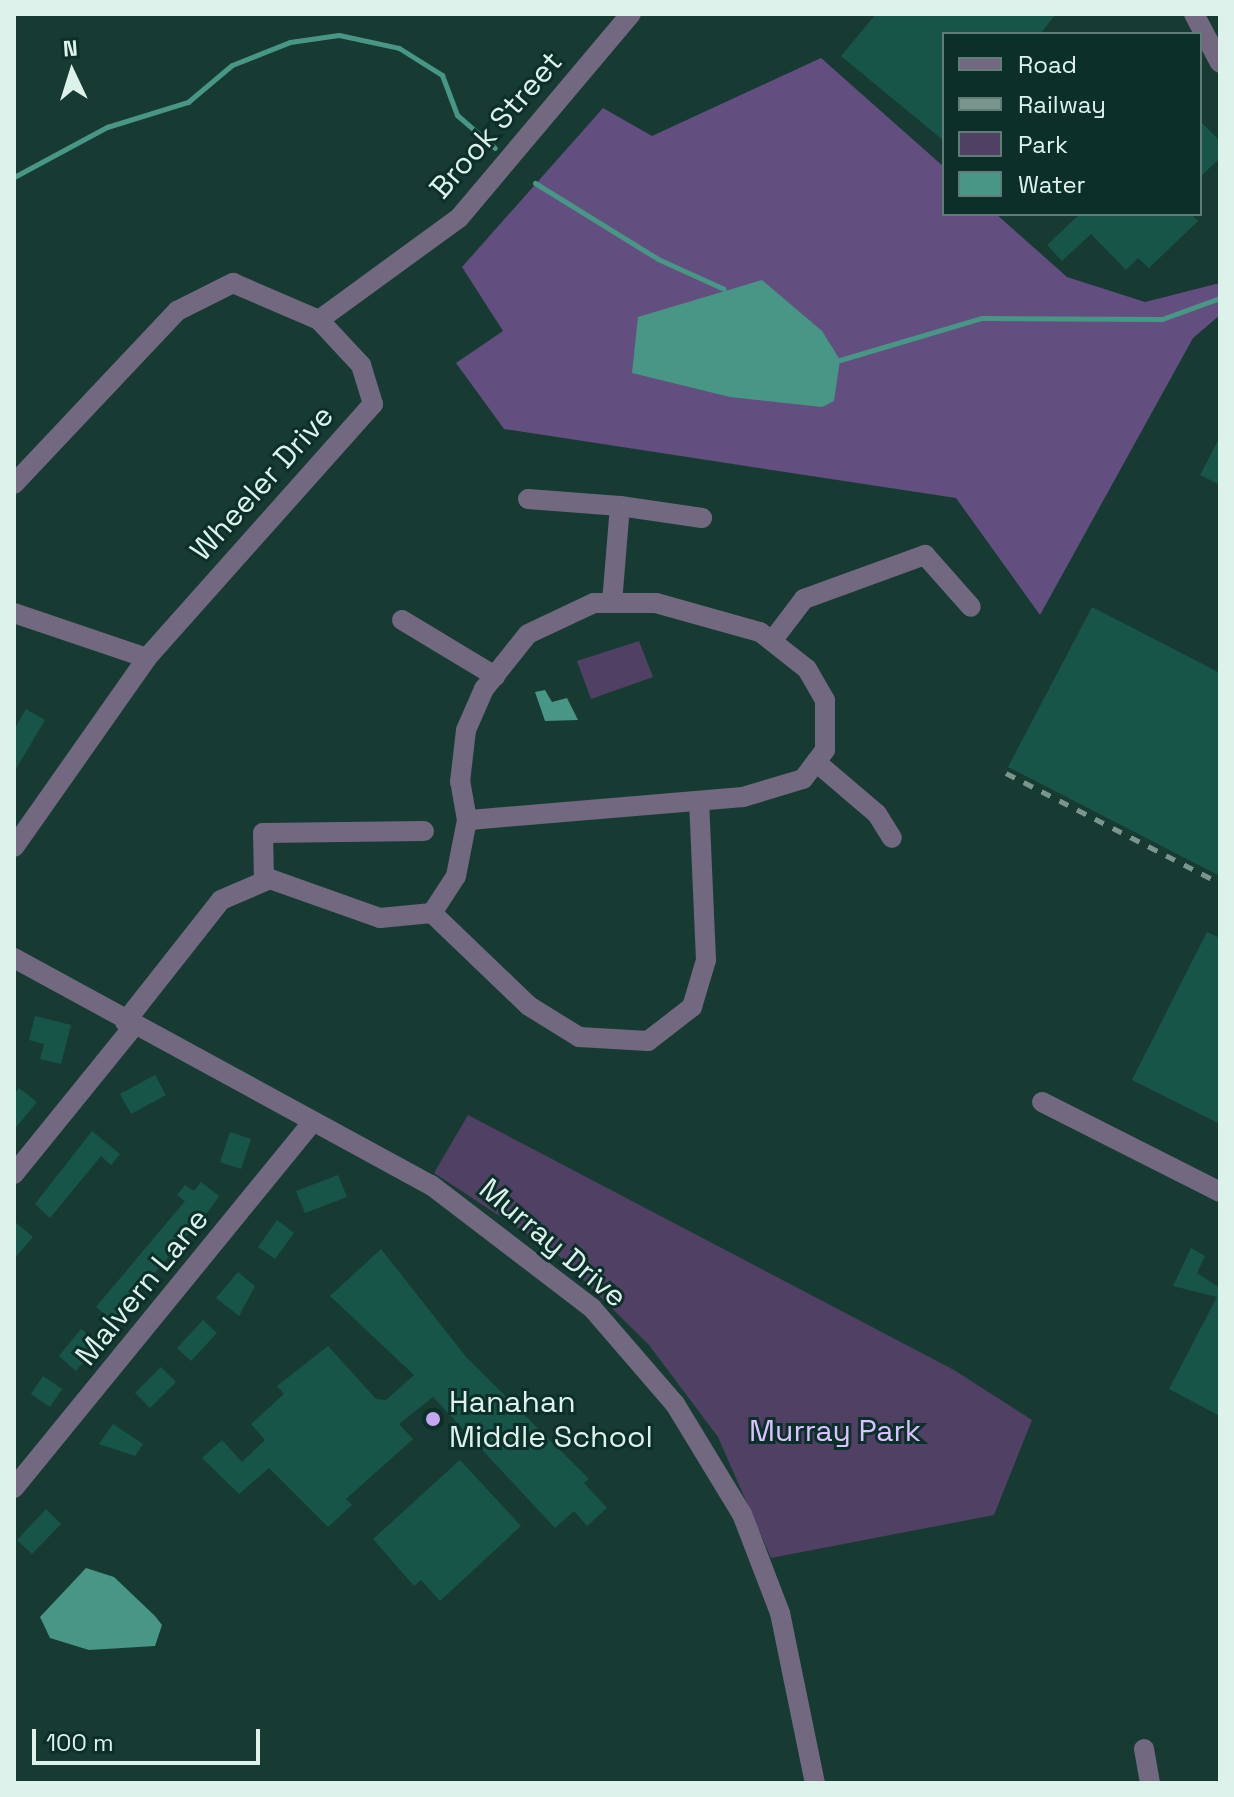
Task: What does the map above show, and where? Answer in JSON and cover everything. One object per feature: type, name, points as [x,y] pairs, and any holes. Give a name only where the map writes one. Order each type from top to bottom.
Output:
[{"type":"street","points":[[1194,14],[1220,63]]},
{"type":"street","name":"Brook Street","points":[[319,320],[459,218],[623,17]]},
{"type":"street","name":"Wheeler Drive","points":[[14,484],[177,311],[233,283],[319,320],[361,365],[373,404],[147,658],[14,847]]},
{"type":"street","points":[[528,499],[620,506],[702,518]]},
{"type":"street","points":[[612,603],[620,506]]},
{"type":"street","points":[[772,641],[804,599],[925,555],[971,607]]},
{"type":"street","points":[[432,913],[456,876],[467,820],[460,782],[466,730],[495,676],[528,634],[594,603],[656,603],[772,641],[807,669],[825,700],[825,750],[803,779],[743,797],[467,820]]},
{"type":"street","points":[[14,613],[147,658]]},
{"type":"street","points":[[402,620],[495,676]]},
{"type":"street","points":[[816,762],[877,814],[892,838]]},
{"type":"street","points":[[14,1174],[221,900],[264,880],[380,918],[432,913],[529,1006],[579,1037],[648,1041],[692,1007],[706,960],[699,801]]},
{"type":"street","points":[[264,880],[263,833],[424,831]]},
{"type":"street","name":"Murray Drive","points":[[14,958],[129,1024],[431,1185],[503,1234],[592,1308],[675,1404],[742,1514],[780,1613],[815,1783]]},
{"type":"street","points":[[1042,1102],[1220,1192]]},
{"type":"street","name":"Malvern Lane","points":[[14,1488],[313,1121]]},
{"type":"street","points":[[1144,1749],[1150,1783]]},
{"type":"green space","points":[[639,641],[653,677],[591,699],[577,661]]},
{"type":"green space","name":"Murray Park","points":[[468,1115],[954,1370],[1032,1420],[994,1515],[771,1558],[718,1437],[649,1345],[556,1253],[434,1173]]},
{"type":"shaded area","points":[[821,58],[942,165],[942,216],[998,216],[1067,277],[1145,302],[1220,283],[1220,315],[1193,338],[1040,615],[956,498],[504,429],[456,363],[503,331],[462,267],[603,108],[652,136]]},
{"type":"water","points":[[762,280],[822,331],[840,360],[834,401],[822,407],[730,397],[632,373],[638,317]]},
{"type":"water","points":[[545,690],[552,702],[567,698],[578,720],[545,721],[535,692]]},
{"type":"water","points":[[86,1568],[114,1577],[155,1616],[162,1625],[155,1646],[89,1650],[50,1638],[40,1617]]},
{"type":"building","points":[[876,14],[1056,14],[1042,32],[942,32],[942,139],[841,56]]},
{"type":"building","points":[[1202,123],[1220,141],[1220,158],[1202,175]]},
{"type":"building","points":[[1078,216],[1193,216],[1198,221],[1149,268],[1138,258],[1126,270],[1091,234],[1062,261],[1047,245]]},
{"type":"building","points":[[1220,437],[1220,485],[1200,475]]},
{"type":"building","points":[[1092,607],[1220,673],[1220,876],[1008,767]]},
{"type":"building","points":[[26,709],[45,720],[14,772],[14,730]]},
{"type":"building","points":[[1207,932],[1220,938],[1220,1124],[1132,1080]]},
{"type":"building","points":[[35,1016],[71,1025],[61,1064],[40,1059],[44,1044],[29,1040]]},
{"type":"building","points":[[155,1075],[166,1095],[131,1114],[120,1094]]},
{"type":"building","points":[[19,1088],[37,1102],[14,1130],[14,1094]]},
{"type":"building","points":[[92,1131],[120,1154],[111,1165],[101,1156],[50,1218],[35,1204]]},
{"type":"building","points":[[230,1132],[251,1139],[241,1169],[220,1162]]},
{"type":"building","points":[[338,1175],[347,1197],[305,1213],[296,1191]]},
{"type":"building","points":[[201,1182],[219,1196],[113,1321],[96,1307],[185,1201],[177,1195],[185,1185],[194,1191]]},
{"type":"building","points":[[277,1220],[294,1233],[275,1259],[258,1247]]},
{"type":"building","points":[[14,1221],[33,1237],[14,1259]]},
{"type":"building","points":[[1191,1248],[1205,1256],[1197,1273],[1220,1288],[1220,1416],[1169,1389],[1217,1297],[1173,1286]]},
{"type":"building","points":[[381,1249],[467,1358],[589,1479],[584,1483],[607,1508],[587,1526],[574,1511],[555,1528],[433,1397],[399,1424],[413,1439],[346,1499],[352,1505],[328,1527],[269,1468],[239,1494],[202,1458],[222,1440],[242,1462],[265,1440],[251,1424],[284,1394],[277,1386],[328,1346],[376,1399],[386,1400],[414,1375],[330,1296]]},
{"type":"building","points":[[238,1272],[255,1286],[239,1316],[216,1298]]},
{"type":"building","points":[[203,1320],[217,1333],[191,1361],[177,1348]]},
{"type":"building","points":[[81,1329],[99,1343],[76,1371],[59,1356]]},
{"type":"building","points":[[161,1367],[176,1382],[150,1408],[135,1393]]},
{"type":"building","points":[[43,1376],[62,1389],[50,1407],[31,1394]]},
{"type":"building","points":[[113,1424],[143,1444],[135,1456],[99,1444]]},
{"type":"building","points":[[460,1460],[521,1526],[440,1601],[421,1580],[414,1586],[373,1539]]},
{"type":"building","points":[[46,1509],[61,1524],[32,1554],[17,1540]]},
{"type":"waterway","points":[[14,177],[107,127],[188,102],[232,65],[290,42],[339,35],[399,48],[442,75],[457,115],[495,148]]},
{"type":"waterway","points":[[535,183],[658,259],[724,289]]},
{"type":"waterway","points":[[840,360],[982,318],[1162,319],[1220,298]]},
{"type":"railway","points":[[1006,773],[1220,883]]},
{"type":"place","name":"Hanahan Middle School","points":[[433,1419]]}]
